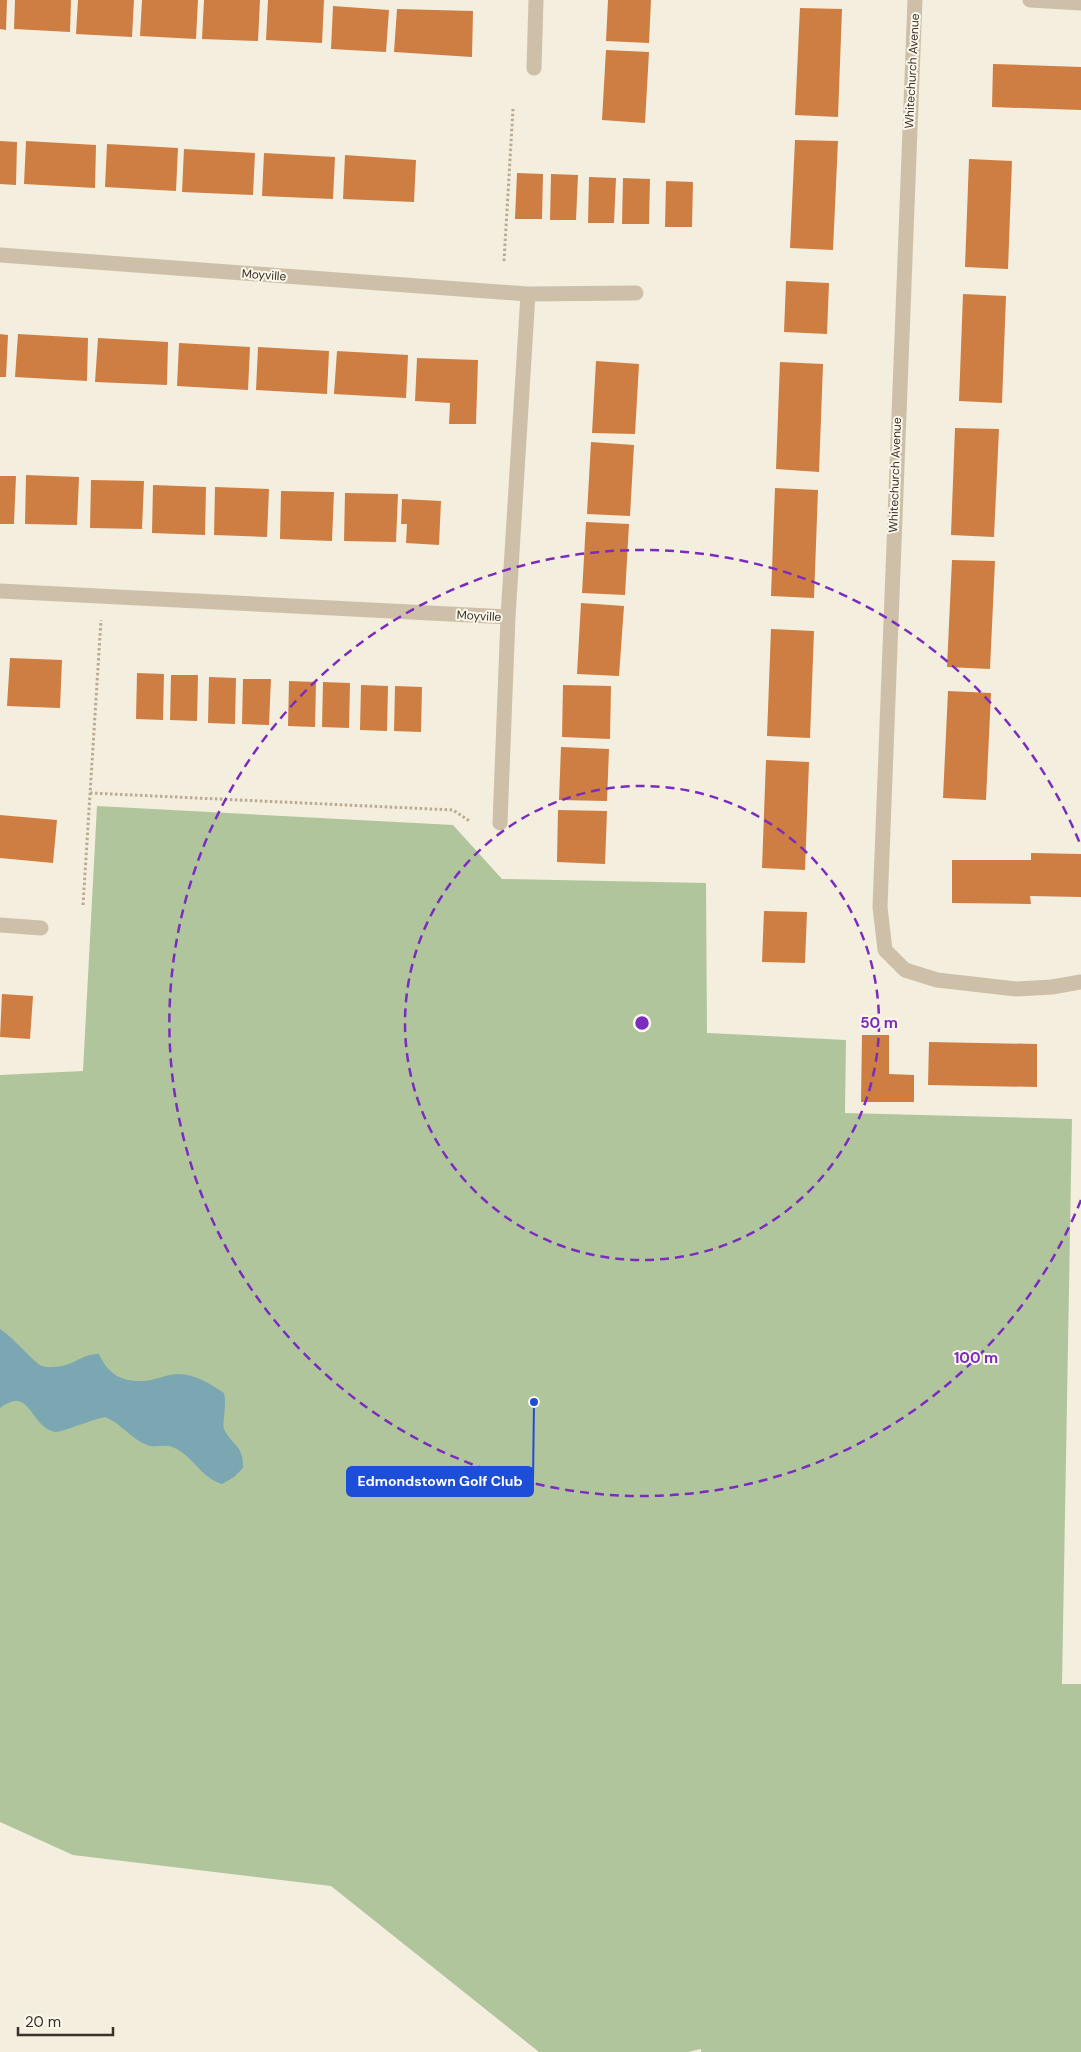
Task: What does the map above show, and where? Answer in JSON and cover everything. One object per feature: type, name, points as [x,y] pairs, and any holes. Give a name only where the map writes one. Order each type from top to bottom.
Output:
[{"type":"street","points":[[534,68],[536,0]]},
{"type":"street","name":"Whitechurch Avenue","points":[[915,0],[880,907],[885,950],[905,970],[937,980],[1016,989],[1052,987],[1081,982]]},
{"type":"street","points":[[1030,0],[1081,3]]},
{"type":"street","name":"Moyville","points":[[0,255],[528,294],[636,292]]},
{"type":"street","name":"Moyville","points":[[500,823],[508,617],[528,294]]},
{"type":"street","name":"Moyville","points":[[0,591],[508,617]]},
{"type":"street","points":[[0,925],[41,928]]},
{"type":"path","points":[[504,261],[513,109]]},
{"type":"path","points":[[82,906],[101,612]]},
{"type":"path","points":[[90,793],[453,810],[471,822]]},
{"type":"green space","points":[[97,806],[453,825],[502,879],[706,883],[707,1033],[846,1040],[845,1113],[1072,1119],[1062,1684],[1081,1684],[1081,2052],[701,2052],[701,2049],[688,2052],[539,2052],[331,1886],[73,1855],[0,1822],[0,1075],[83,1071]]},
{"type":"water","points":[[0,1329],[38,1364],[44,1367],[62,1366],[88,1355],[99,1354],[111,1372],[129,1380],[144,1381],[170,1375],[185,1374],[208,1383],[224,1393],[224,1429],[240,1450],[243,1468],[234,1477],[222,1484],[210,1478],[186,1455],[175,1448],[147,1445],[105,1417],[56,1432],[47,1429],[24,1404],[18,1401],[10,1402],[0,1408]]},
{"type":"building","points":[[0,0],[7,0],[6,30],[0,29]]},
{"type":"building","points":[[15,0],[71,0],[70,32],[14,29]]},
{"type":"building","points":[[78,0],[134,0],[132,37],[76,34]]},
{"type":"building","points":[[142,0],[198,0],[196,39],[140,36]]},
{"type":"building","points":[[204,0],[260,0],[258,41],[202,39]]},
{"type":"building","points":[[268,0],[324,0],[322,43],[266,40]]},
{"type":"building","points":[[608,0],[651,0],[649,43],[606,41]]},
{"type":"building","points":[[333,6],[389,10],[386,52],[331,49]]},
{"type":"building","points":[[800,8],[842,9],[838,117],[795,115]]},
{"type":"building","points":[[397,9],[473,11],[472,57],[394,52]]},
{"type":"building","points":[[606,50],[649,52],[645,123],[602,120]]},
{"type":"building","points":[[993,64],[1081,67],[1081,110],[992,107]]},
{"type":"building","points":[[795,140],[838,141],[833,250],[790,248]]},
{"type":"building","points":[[0,141],[17,142],[16,185],[0,184]]},
{"type":"building","points":[[26,141],[96,145],[95,188],[24,184]]},
{"type":"building","points":[[107,144],[178,148],[176,191],[105,187]]},
{"type":"building","points":[[184,149],[255,153],[253,195],[182,192]]},
{"type":"building","points":[[264,153],[335,157],[333,199],[262,196]]},
{"type":"building","points":[[345,155],[416,160],[414,202],[343,199]]},
{"type":"building","points":[[969,159],[1012,161],[1008,269],[965,267]]},
{"type":"building","points":[[517,173],[543,174],[542,219],[515,219]]},
{"type":"building","points":[[551,174],[578,175],[576,220],[550,220]]},
{"type":"building","points":[[589,177],[616,178],[614,223],[588,223]]},
{"type":"building","points":[[623,178],[650,179],[649,224],[622,224]]},
{"type":"building","points":[[666,181],[693,182],[692,227],[665,227]]},
{"type":"building","points":[[786,281],[829,283],[827,334],[784,332]]},
{"type":"building","points":[[963,294],[1006,296],[1002,403],[959,401]]},
{"type":"building","points":[[0,334],[8,335],[6,377],[0,377]]},
{"type":"building","points":[[18,334],[88,338],[87,381],[15,377]]},
{"type":"building","points":[[98,338],[168,342],[167,385],[95,382]]},
{"type":"building","points":[[179,343],[250,347],[248,390],[177,386]]},
{"type":"building","points":[[258,347],[329,351],[327,394],[256,390]]},
{"type":"building","points":[[337,351],[408,355],[406,398],[334,394]]},
{"type":"building","points":[[417,358],[478,360],[476,424],[449,424],[450,403],[415,401]]},
{"type":"building","points":[[596,361],[639,364],[635,434],[592,433]]},
{"type":"building","points":[[780,362],[823,364],[819,472],[776,469]]},
{"type":"building","points":[[955,428],[999,429],[994,537],[951,535]]},
{"type":"building","points":[[591,442],[634,445],[630,516],[587,514]]},
{"type":"building","points":[[26,475],[79,477],[77,525],[25,524]]},
{"type":"building","points":[[0,476],[16,476],[14,524],[0,524]]},
{"type":"building","points":[[91,480],[144,481],[142,529],[90,528]]},
{"type":"building","points":[[153,485],[206,487],[205,535],[152,533]]},
{"type":"building","points":[[215,487],[269,489],[267,537],[214,535]]},
{"type":"building","points":[[775,488],[818,490],[814,598],[771,596]]},
{"type":"building","points":[[281,491],[334,492],[332,541],[280,539]]},
{"type":"building","points":[[345,493],[398,494],[396,542],[344,541]]},
{"type":"building","points":[[402,499],[441,501],[439,545],[406,543],[407,524],[401,524]]},
{"type":"building","points":[[586,522],[629,524],[625,595],[582,593]]},
{"type":"building","points":[[952,560],[995,561],[990,669],[947,667]]},
{"type":"building","points":[[581,603],[624,606],[619,676],[577,674]]},
{"type":"building","points":[[771,629],[814,631],[810,738],[767,736]]},
{"type":"building","points":[[10,658],[62,660],[60,708],[7,706]]},
{"type":"building","points":[[137,673],[164,674],[163,720],[136,719]]},
{"type":"building","points":[[171,675],[198,675],[197,721],[170,720]]},
{"type":"building","points":[[209,677],[236,678],[235,724],[208,723]]},
{"type":"building","points":[[243,679],[271,679],[269,725],[242,724]]},
{"type":"building","points":[[289,681],[316,682],[315,727],[288,726]]},
{"type":"building","points":[[323,682],[350,683],[349,728],[322,727]]},
{"type":"building","points":[[361,685],[388,686],[387,731],[360,730]]},
{"type":"building","points":[[563,685],[611,686],[610,739],[562,737]]},
{"type":"building","points":[[395,686],[422,687],[421,732],[394,731]]},
{"type":"building","points":[[948,691],[991,693],[986,800],[943,798]]},
{"type":"building","points":[[561,747],[609,749],[607,801],[559,800]]},
{"type":"building","points":[[766,760],[809,762],[805,870],[762,868]]},
{"type":"building","points":[[558,810],[607,811],[605,864],[557,862]]},
{"type":"building","points":[[0,815],[57,820],[53,863],[0,858]]},
{"type":"building","points":[[1031,853],[1081,854],[1081,897],[1030,896],[1031,904],[952,903],[952,860],[1031,860]]},
{"type":"building","points":[[764,911],[807,912],[805,963],[762,962]]},
{"type":"building","points":[[2,994],[33,996],[30,1039],[0,1037]]},
{"type":"building","points":[[862,1035],[889,1035],[889,1074],[914,1075],[914,1102],[861,1102]]},
{"type":"building","points":[[929,1042],[1037,1044],[1037,1087],[928,1085]]},
{"type":"place","name":"Edmondstown Golf Club","points":[[534,1402]]}]
